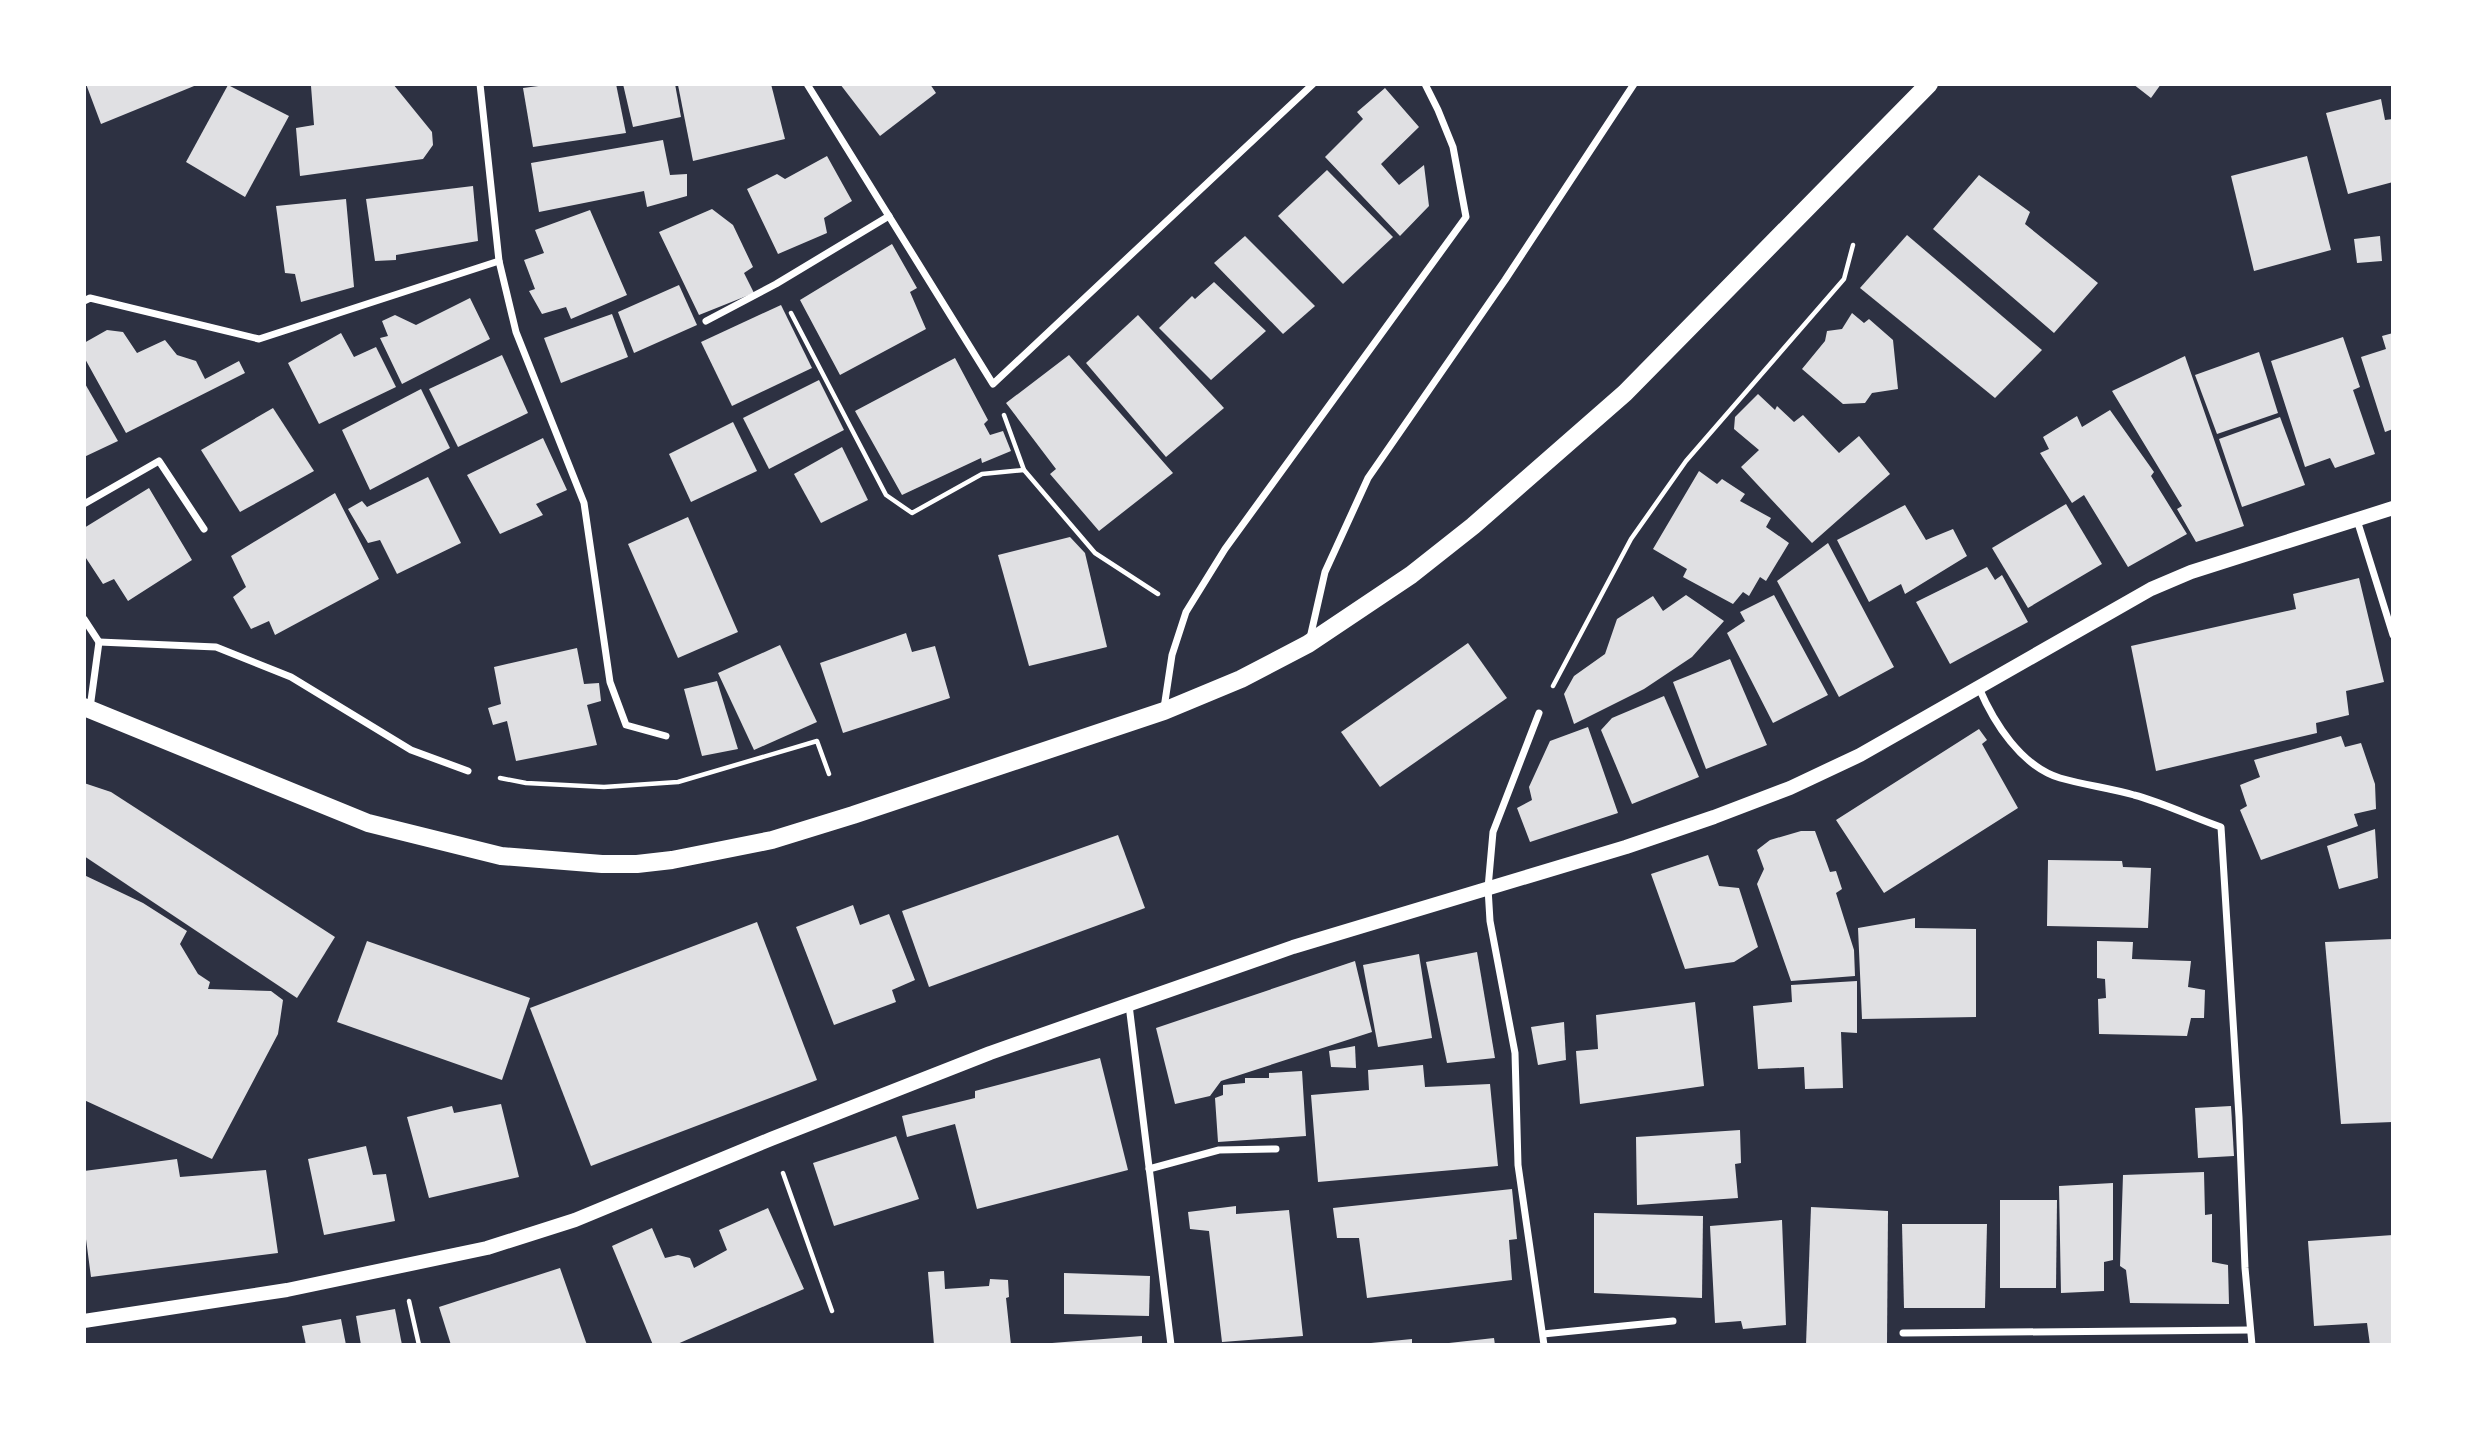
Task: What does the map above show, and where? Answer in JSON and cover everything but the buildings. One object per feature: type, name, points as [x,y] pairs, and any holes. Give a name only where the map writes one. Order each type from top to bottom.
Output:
[{"type":"main road","points":[[87,708],[368,823],[500,856],[603,864],[672,860],[772,840],[1164,711],[1241,680],[1308,644],[1442,551],[1625,393],[1929,84]]},
{"type":"main road","points":[[84,1321],[287,1290],[487,1248],[575,1220],[989,1053],[1293,947],[1626,847],[1790,788],[1860,755],[2151,589],[2191,572],[2393,508]]},
{"type":"street","points":[[480,84],[499,261],[516,332],[584,503],[610,682],[626,725],[666,736]]},
{"type":"street","points":[[807,84],[993,384],[1313,84]]},
{"type":"street","points":[[1164,711],[1172,655],[1186,612],[1225,549],[1466,217],[1453,147],[1425,84]]},
{"type":"street","points":[[1308,644],[1325,572],[1368,478],[1505,280],[1634,84]]},
{"type":"street","points":[[706,321],[776,284],[889,216]]},
{"type":"street","points":[[84,301],[90,298],[259,340],[499,261]]},
{"type":"street","points":[[84,504],[159,461],[204,529]]},
{"type":"street","points":[[2357,520],[2393,635]]},
{"type":"street","points":[[84,619],[99,642],[87,708]]},
{"type":"street","points":[[99,642],[216,647],[291,677],[411,750],[468,771]]},
{"type":"street","points":[[1979,688],[1990,713],[2019,751],[2040,767],[2058,777],[2136,795],[2221,827],[2252,1345]]},
{"type":"street","points":[[1539,713],[1493,832],[1488,888],[1490,921],[1516,1053],[1518,1165],[1544,1345]]},
{"type":"street","points":[[1129,1004],[1171,1345]]},
{"type":"street","points":[[1149,1168],[1219,1150],[1276,1149]]},
{"type":"street","points":[[1543,1334],[1673,1321]]},
{"type":"street","points":[[1903,1333],[2250,1330]]},
{"type":"path","points":[[1539,713],[1631,539],[1686,461],[1844,279],[1853,245]]},
{"type":"path","points":[[776,284],[886,495],[912,513],[982,474],[1024,470]]},
{"type":"path","points":[[993,384],[1024,470],[1096,553],[1186,612]]},
{"type":"path","points":[[468,771],[526,783],[604,787],[678,782],[817,741],[829,774]]},
{"type":"path","points":[[771,1139],[832,1311]]},
{"type":"path","points":[[401,1266],[419,1345]]}]
